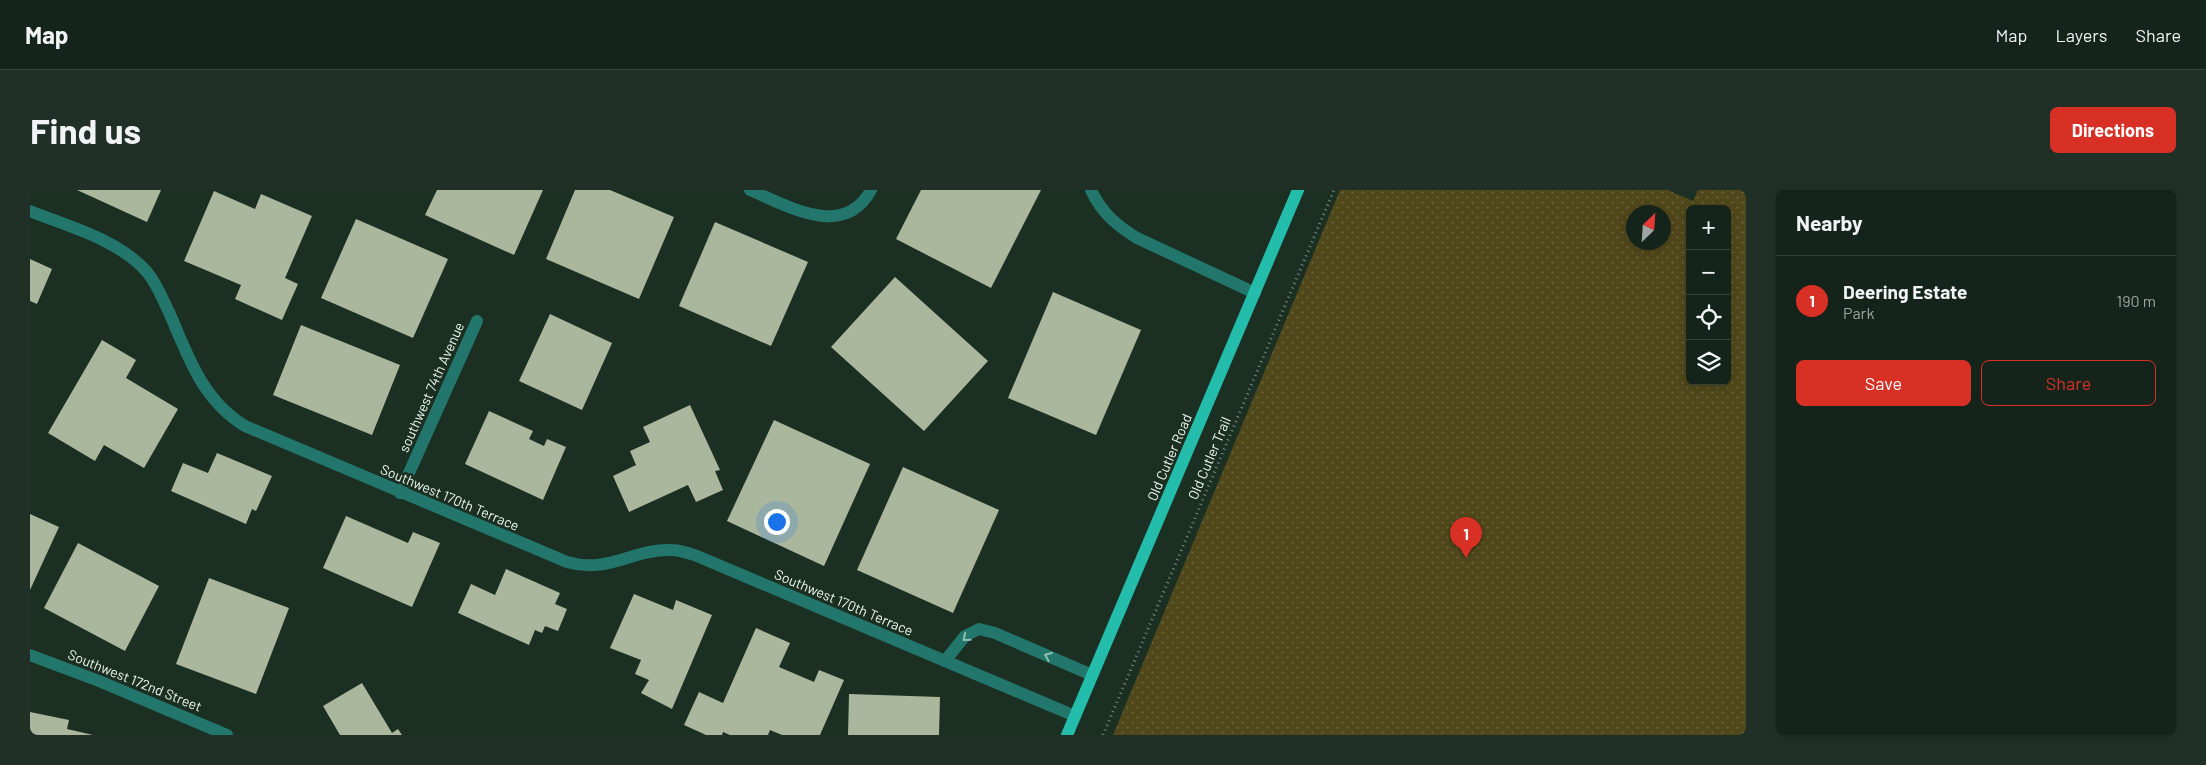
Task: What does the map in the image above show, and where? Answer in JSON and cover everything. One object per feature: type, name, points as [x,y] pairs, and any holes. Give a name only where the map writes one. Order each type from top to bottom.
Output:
[{"type":"main road","name":"Old Cutler Road","points":[[1067,735],[1298,190]]},
{"type":"street","points":[[750,190],[809,214],[839,216],[861,205],[871,190]]},
{"type":"street","points":[[1091,190],[1101,209],[1122,229],[1137,238],[1255,293]]},
{"type":"street","name":"Southwest 170th Terrace","points":[[30,211],[121,250],[146,272],[157,286],[198,376],[210,396],[231,418],[245,426],[549,555],[584,567],[602,565],[659,551],[682,551],[1075,716]]},
{"type":"street","name":"southwest 74th Avenue","points":[[400,493],[477,321]]},
{"type":"street","points":[[945,661],[965,636],[979,629],[995,633],[1092,675]]},
{"type":"street","name":"Southwest 172nd Street","points":[[30,655],[99,680],[228,735]]},
{"type":"path","name":"Old Cutler Trail","points":[[1103,735],[1334,190]]},
{"type":"shaded area","points":[[1340,190],[1668,190],[1693,201],[1698,190],[1746,190],[1746,735],[1113,735]]},
{"type":"building","points":[[77,190],[161,190],[147,222]]},
{"type":"building","points":[[437,190],[543,190],[514,255],[425,215]]},
{"type":"building","points":[[575,190],[610,190],[674,217],[639,299],[546,259]]},
{"type":"building","points":[[921,190],[1041,190],[991,288],[896,239]]},
{"type":"building","points":[[214,191],[255,209],[261,194],[312,216],[285,278],[298,284],[282,320],[235,299],[241,285],[184,261]]},
{"type":"building","points":[[356,219],[448,259],[413,338],[321,298]]},
{"type":"building","points":[[715,222],[808,262],[771,346],[679,306]]},
{"type":"building","points":[[30,259],[52,269],[37,304],[30,301]]},
{"type":"building","points":[[895,277],[988,361],[924,431],[831,347]]},
{"type":"building","points":[[1053,292],[1141,330],[1096,435],[1008,398]]},
{"type":"building","points":[[550,314],[612,343],[582,410],[519,381]]},
{"type":"building","points":[[301,325],[400,365],[372,435],[273,395]]},
{"type":"building","points":[[102,340],[136,360],[126,378],[178,409],[144,468],[104,445],[95,461],[48,433]]},
{"type":"building","points":[[690,405],[720,470],[715,471],[723,490],[696,502],[688,485],[629,512],[613,476],[636,465],[630,451],[650,442],[643,427]]},
{"type":"building","points":[[489,411],[533,431],[529,439],[544,446],[547,439],[566,447],[543,500],[465,464]]},
{"type":"building","points":[[774,420],[870,464],[824,566],[727,521]]},
{"type":"building","points":[[217,453],[272,476],[256,511],[252,509],[246,524],[171,491],[183,463],[208,473]]},
{"type":"building","points":[[903,467],[999,510],[953,613],[857,570]]},
{"type":"building","points":[[30,514],[59,527],[30,590]]},
{"type":"building","points":[[346,516],[408,543],[413,532],[440,543],[412,607],[323,568]]},
{"type":"building","points":[[78,543],[159,586],[125,651],[44,608]]},
{"type":"building","points":[[506,569],[560,593],[555,604],[567,609],[558,631],[545,626],[542,633],[535,630],[529,645],[458,613],[471,584],[495,595]]},
{"type":"building","points":[[209,578],[289,608],[256,694],[176,664]]},
{"type":"building","points":[[634,594],[673,610],[676,600],[712,615],[672,709],[641,693],[649,680],[635,674],[641,660],[610,648]]},
{"type":"building","points":[[756,628],[790,643],[779,667],[814,682],[819,670],[844,680],[820,735],[782,735],[770,730],[768,735],[730,735],[723,732],[722,735],[706,735],[684,725],[699,692],[723,703]]},
{"type":"building","points":[[362,683],[392,733],[398,729],[402,735],[340,735],[323,706]]},
{"type":"building","points":[[849,694],[940,697],[939,735],[848,735]]},
{"type":"building","points":[[30,712],[69,720],[67,729],[93,735],[30,735]]},
{"type":"place","name":"Deering Estate","points":[[1466,558]]}]
